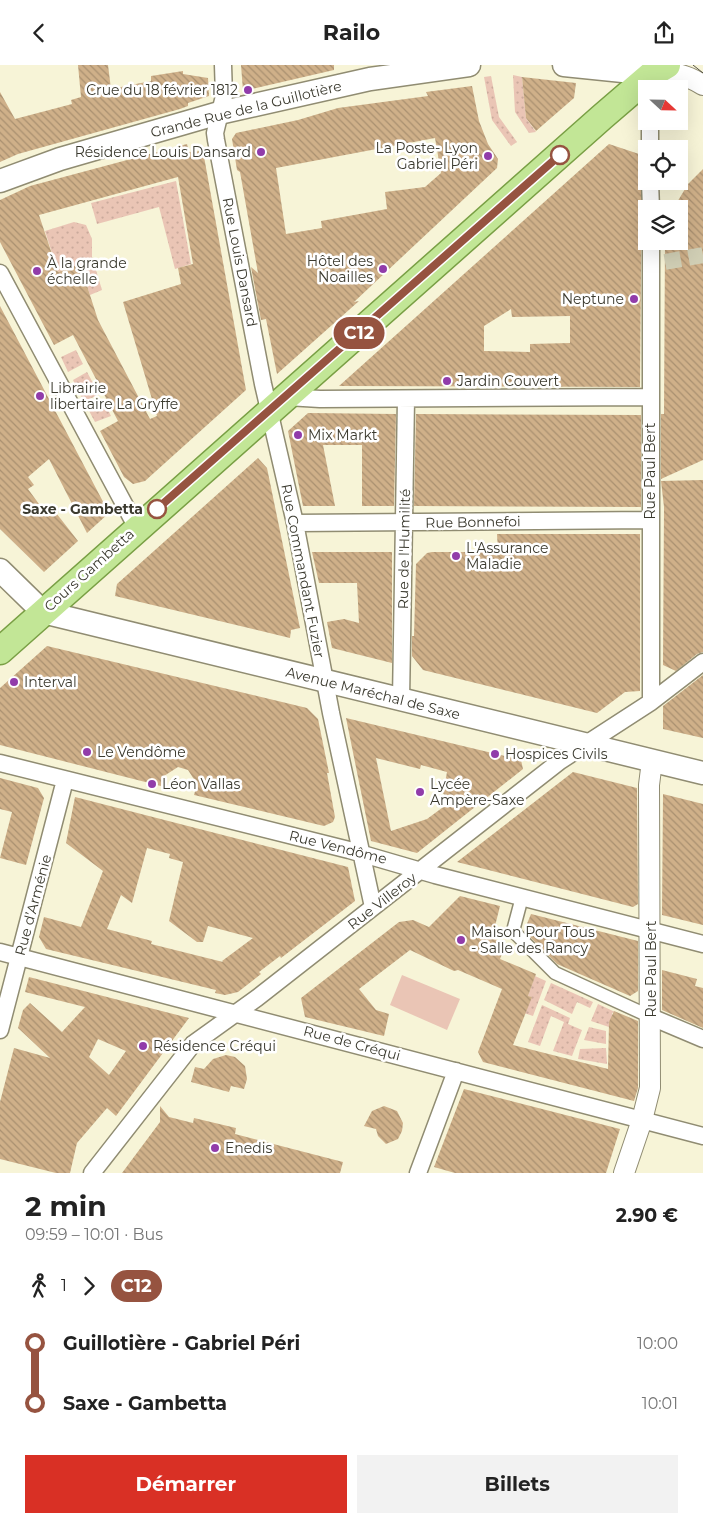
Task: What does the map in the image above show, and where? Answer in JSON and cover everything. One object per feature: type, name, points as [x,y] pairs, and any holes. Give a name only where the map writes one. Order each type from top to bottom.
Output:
[{"type":"main road","name":"Grande Rue de la Guillotière","points":[[0,181],[60,159],[218,113],[370,72],[468,65]]},
{"type":"main road","points":[[564,65],[656,73]]},
{"type":"main road","name":"Cours Gambetta","points":[[0,651],[137,528],[656,73]]},
{"type":"main road","points":[[0,570],[43,612]]},
{"type":"main road","name":"Avenue Maréchal de Saxe","points":[[43,612],[703,773]]},
{"type":"street","name":"Rue Louis Dansard","points":[[223,65],[224,96],[218,113],[215,133],[216,140],[278,404]]},
{"type":"street","points":[[656,73],[671,72],[689,76],[703,85]]},
{"type":"street","name":"Rue Paul Bert","points":[[651,702],[650,397],[658,263],[654,250]]},
{"type":"street","points":[[0,273],[137,528]]},
{"type":"street","points":[[278,404],[406,399],[650,397]]},
{"type":"street","name":"Rue de l'Humilité","points":[[400,700],[406,399]]},
{"type":"street","name":"Rue Commandant Fuzier","points":[[278,404],[295,523],[325,681],[373,907]]},
{"type":"street","name":"Rue Bonnefoi","points":[[295,523],[650,520]]},
{"type":"street","name":"Rue Villeroy","points":[[92,1173],[193,1044],[238,1013],[583,744],[651,702],[703,661]]},
{"type":"street","name":"Rue Paul Bert","points":[[624,1173],[642,1120],[650,1088],[649,785],[652,761]]},
{"type":"street","name":"Rue Vendôme","points":[[0,763],[361,853],[703,944]]},
{"type":"street","name":"Rue d’Arménie","points":[[0,1029],[65,780]]},
{"type":"street","points":[[522,897],[513,931],[555,973],[703,1039]]},
{"type":"street","name":"Rue de Créqui","points":[[0,953],[238,1013],[703,1136]]},
{"type":"street","points":[[418,1173],[456,1071]]},
{"type":"shaded area","points":[[513,75],[522,77],[526,118],[536,132],[529,133],[515,112]]},
{"type":"shaded area","points":[[491,76],[499,117],[517,142],[511,146],[492,120],[484,77]]},
{"type":"shaded area","points":[[176,181],[191,264],[175,269],[159,207],[97,224],[91,203]]},
{"type":"shaded area","points":[[74,222],[86,225],[92,239],[92,257],[102,290],[90,295],[80,264],[58,272],[45,231]]},
{"type":"shaded area","points":[[76,350],[83,364],[68,372],[61,357]]},
{"type":"shaded area","points":[[87,372],[99,394],[84,402],[73,380]]},
{"type":"shaded area","points":[[103,400],[111,416],[95,422],[88,409]]},
{"type":"shaded area","points":[[402,975],[460,999],[447,1030],[390,1005]]},
{"type":"shaded area","points":[[535,976],[546,981],[533,1016],[521,1012],[531,997],[528,996]]},
{"type":"shaded area","points":[[551,983],[593,1002],[590,1008],[577,1002],[572,1014],[544,1000]]},
{"type":"shaded area","points":[[598,1004],[615,1012],[612,1013],[609,1027],[591,1021]]},
{"type":"shaded area","points":[[542,1005],[570,1018],[568,1024],[582,1030],[572,1056],[553,1051],[564,1022],[551,1016],[540,1046],[528,1042]]},
{"type":"shaded area","points":[[589,1027],[606,1031],[606,1044],[584,1040]]},
{"type":"shaded area","points":[[606,1048],[607,1064],[578,1059],[580,1049]]},
{"type":"building","points":[[78,65],[108,65],[111,89],[151,81],[151,76],[183,71],[183,74],[208,78],[209,96],[188,103],[188,106],[180,109],[18,154],[0,162],[0,92],[15,119],[72,104],[71,100],[81,97]]},
{"type":"building","points":[[241,65],[334,65],[334,70],[243,91]]},
{"type":"building","points":[[522,77],[576,83],[574,98],[536,131],[526,118]]},
{"type":"building","points":[[472,86],[479,121],[488,144],[498,159],[497,168],[354,302],[359,301],[277,374],[266,319],[261,320],[251,267],[258,273],[240,172],[237,170],[232,139],[236,133],[298,120],[338,108],[428,96],[426,92]],"holes":[[[435,138],[441,173],[425,187],[385,192],[387,209],[321,221],[322,228],[286,234],[276,168]]]},
{"type":"building","points":[[187,144],[189,152],[203,151],[246,390],[145,481],[133,484],[124,477],[100,431],[118,421],[73,335],[54,345],[0,242],[0,200],[30,186]],"holes":[[[178,177],[193,264],[178,268],[181,284],[123,302],[157,416],[150,419],[98,320],[80,264],[58,272],[39,215]]]},
{"type":"building","points":[[609,144],[638,154],[638,190],[642,190],[642,200],[638,200],[638,250],[641,250],[640,387],[339,386]],"holes":[[[511,309],[512,317],[570,316],[570,343],[530,344],[530,352],[484,351],[484,326]]]},
{"type":"building","points":[[703,169],[703,460],[661,479],[661,414],[664,414],[665,250],[688,250],[688,200],[678,200],[684,190],[688,190],[688,184]]},
{"type":"building","points":[[0,306],[109,513],[87,533],[49,459],[28,477],[34,485],[28,489],[47,515],[53,509],[78,541],[44,572],[0,529]]},
{"type":"building","points":[[308,413],[396,414],[394,506],[362,506],[362,445],[323,445],[335,506],[303,506],[288,431]]},
{"type":"building","points":[[416,414],[641,415],[641,507],[414,506]]},
{"type":"building","points":[[258,458],[267,468],[300,628],[291,630],[290,638],[115,596],[117,584]]},
{"type":"building","points":[[703,480],[703,652],[697,654],[676,671],[663,665],[664,507],[661,481]]},
{"type":"building","points":[[497,534],[640,534],[640,691],[625,692],[597,713],[423,670],[412,656],[416,564],[427,553],[432,552],[498,552]]},
{"type":"building","points":[[312,552],[392,552],[392,663],[332,648],[327,622],[344,619],[359,623],[357,583],[319,583]]},
{"type":"building","points":[[47,646],[307,708],[318,719],[329,773],[327,773],[335,817],[333,822],[324,826],[194,795],[197,784],[188,770],[178,767],[164,776],[161,786],[0,745],[0,688]]},
{"type":"building","points":[[703,675],[703,738],[663,729],[663,706]]},
{"type":"building","name":"Lycée Ampère-Saxe","points":[[346,718],[521,760],[523,769],[417,853],[371,841]],"holes":[[[376,758],[420,769],[421,765],[447,772],[443,793],[450,802],[427,819],[391,831]]]},
{"type":"building","points":[[573,772],[637,788],[638,904],[633,907],[457,862]]},
{"type":"building","points":[[0,778],[38,788],[44,798],[26,865],[0,858],[12,812],[0,809]]},
{"type":"building","points":[[663,794],[703,804],[703,925],[662,915]]},
{"type":"building","points":[[75,797],[348,867],[355,901],[281,958],[280,956],[259,972],[261,974],[238,992],[225,995],[215,993],[216,990],[46,949],[39,937],[44,917],[81,927],[103,871],[66,843]],"holes":[[[147,848],[170,854],[169,858],[183,862],[169,921],[197,942],[203,942],[208,926],[253,938],[223,962],[151,944],[152,941],[107,929],[121,895],[132,903]]]},
{"type":"building","points":[[460,896],[500,906],[492,938],[506,944],[500,959],[536,974],[528,996],[532,997],[513,1045],[608,1069],[609,1022],[614,1011],[638,1021],[638,1088],[634,1101],[483,1062],[478,1052],[502,989],[458,970],[454,971],[410,950],[359,989],[376,1010],[389,1014],[384,1036],[305,1017],[301,998],[399,922],[413,920],[429,927]]},
{"type":"building","points":[[531,914],[638,941],[638,991],[630,996],[557,964],[524,931]]},
{"type":"building","points":[[662,970],[697,979],[695,986],[703,988],[703,1028],[662,1010]]},
{"type":"building","points":[[29,977],[189,1018],[116,1116],[107,1108],[77,1143],[70,1173],[56,1173],[0,1159],[0,1102],[14,1048],[50,1058],[18,1028],[23,1010],[30,1003],[62,1032],[85,1007],[25,992]],"holes":[[[98,1039],[126,1051],[109,1075],[89,1057]]]},
{"type":"building","points":[[226,1055],[235,1057],[245,1066],[247,1079],[244,1089],[231,1086],[229,1092],[191,1082],[195,1067],[204,1069],[213,1059]]},
{"type":"building","points":[[464,1089],[620,1129],[606,1173],[455,1173],[434,1167]]},
{"type":"building","name":"Enedis","points":[[160,1106],[169,1117],[193,1123],[194,1118],[236,1128],[235,1134],[343,1162],[340,1173],[122,1173],[160,1122]]},
{"type":"building","points":[[384,1106],[397,1111],[403,1123],[398,1139],[386,1144],[378,1136],[376,1129],[364,1126],[372,1111]]},
{"type":"tunnel","points":[[665,262],[703,255]]},
{"type":"tram line","points":[[693,65],[703,73]]},
{"type":"bus line","name":"C12","points":[[157,509],[560,155]]},
{"type":"place","name":"Crue du 18 février 1812","points":[[248,90]]},
{"type":"place","name":"Résidence Louis Dansard","points":[[261,152]]},
{"type":"place","name":"La Poste- Lyon Gabriel Péri","points":[[488,156]]},
{"type":"place","name":"Hôtel des Noailles","points":[[383,269]]},
{"type":"place","name":"À la grande échelle","points":[[37,271]]},
{"type":"place","name":"Neptune","points":[[634,299]]},
{"type":"place","name":"Jardin Couvert","points":[[447,381]]},
{"type":"place","name":"Librairie libertaire La Gryffe","points":[[40,396]]},
{"type":"place","name":"Mix Markt","points":[[298,435]]},
{"type":"place","name":"Saxe - Gambetta","points":[[157,509]]},
{"type":"place","name":"L'Assurance Maladie","points":[[456,556]]},
{"type":"place","name":"Interval","points":[[14,682]]},
{"type":"place","name":"Le Vendôme","points":[[87,752]]},
{"type":"place","name":"Hospices Civils","points":[[495,754]]},
{"type":"place","name":"Léon Vallas","points":[[152,784]]},
{"type":"place","name":"Lycée Ampère-Saxe","points":[[420,792]]},
{"type":"place","name":"Maison Pour Tous - Salle des Rancy","points":[[461,940]]},
{"type":"place","name":"Résidence Créqui","points":[[143,1046]]},
{"type":"place","name":"Enedis","points":[[215,1148]]}]
